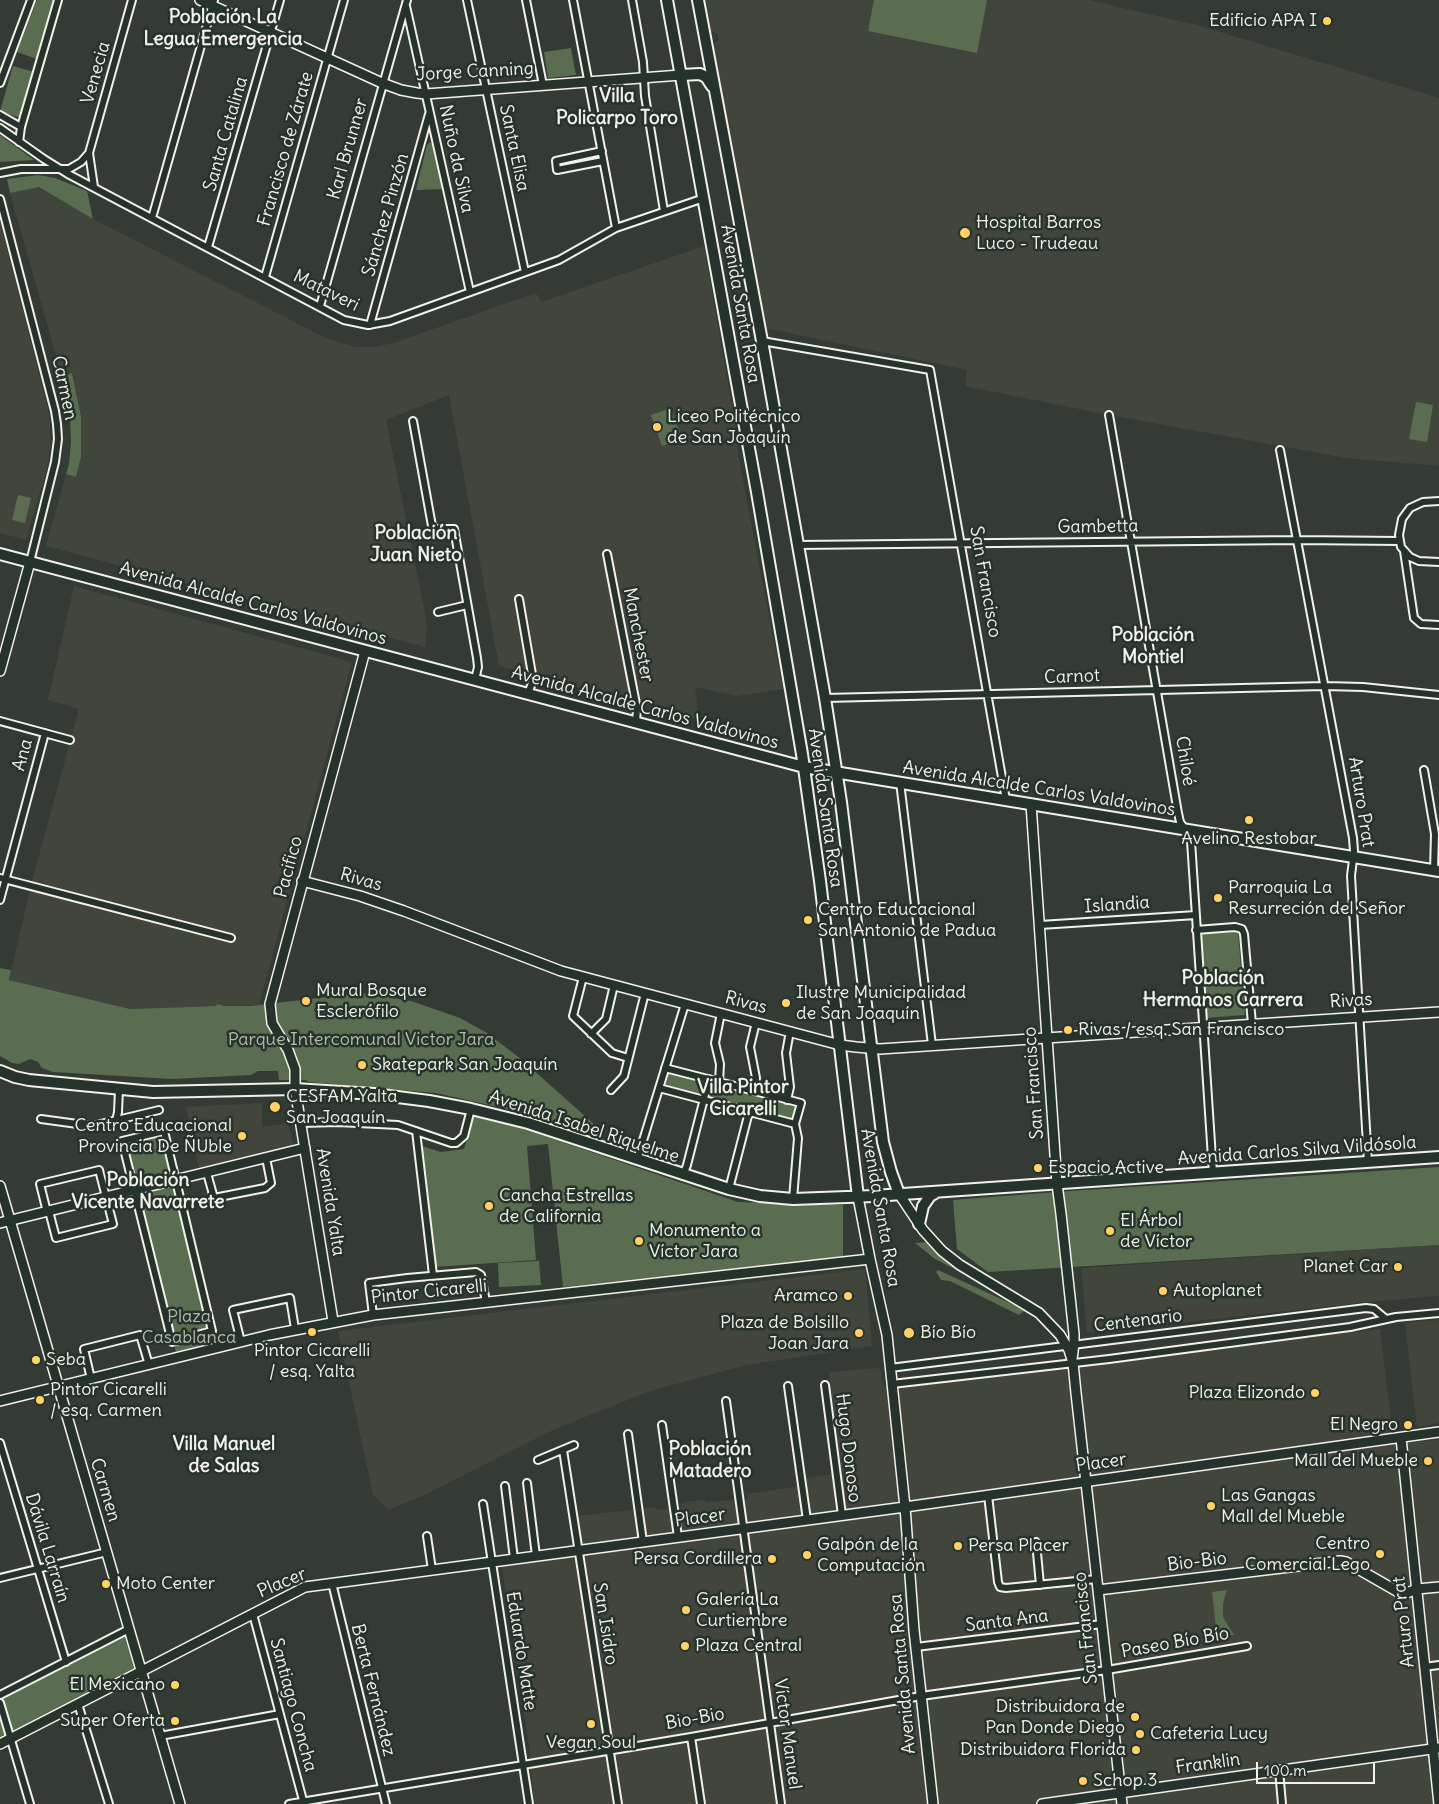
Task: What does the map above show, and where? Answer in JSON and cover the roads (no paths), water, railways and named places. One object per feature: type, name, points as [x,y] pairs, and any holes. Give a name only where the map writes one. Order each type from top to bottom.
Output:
[{"type":"main road","name":"Avenida Santa Rosa","points":[[667,0],[759,502],[804,766],[858,1197]]},
{"type":"main road","name":"Avenida Santa Rosa","points":[[698,0],[762,341],[825,698],[883,1142],[899,1194]]},
{"type":"main road","points":[[681,74],[700,74],[708,80],[714,92]]},
{"type":"main road","name":"Avenida Alcalde Carlos Valdovinos","points":[[0,554],[804,766],[1436,871]]},
{"type":"main road","name":"Avenida Isabel Riquelme","points":[[3,1073],[35,1081],[168,1093],[295,1089],[414,1098],[528,1123],[683,1176],[760,1196],[793,1199],[858,1197]]},
{"type":"main road","name":"Avenida Carlos Silva Vildósola","points":[[858,1197],[1439,1158]]},
{"type":"main road","points":[[874,1196],[880,1194],[887,1186],[891,1172]]},
{"type":"main road","points":[[919,1224],[923,1206],[930,1196],[937,1191]]},
{"type":"street","points":[[0,83],[31,0]]},
{"type":"street","points":[[19,142],[21,127],[58,0]]},
{"type":"street","name":"Venecia","points":[[94,187],[89,153],[132,0]]},
{"type":"street","name":"Jorge Canning","points":[[200,0],[214,3],[271,32],[382,83],[401,90],[426,94],[681,74]]},
{"type":"street","name":"Santa Catalina","points":[[208,247],[280,0]]},
{"type":"street","name":"Francisco de Zárate","points":[[265,277],[344,0]]},
{"type":"street","name":"Santa Elisa","points":[[467,0],[525,272]]},
{"type":"street","points":[[526,0],[543,85]]},
{"type":"street","points":[[573,0],[616,228]]},
{"type":"street","points":[[632,0],[643,62],[645,96],[664,211]]},
{"type":"street","name":"Karl Brunner","points":[[320,306],[406,2]]},
{"type":"street","name":"Nuño da Silva","points":[[406,2],[470,292]]},
{"type":"street","points":[[152,218],[214,3]]},
{"type":"street","name":"Sánchez Pinzón","points":[[370,325],[430,113]]},
{"type":"street","points":[[0,115],[21,127]]},
{"type":"street","points":[[0,128],[44,160],[61,169],[74,167],[84,160],[89,153]]},
{"type":"street","points":[[602,151],[556,161],[557,170],[603,161]]},
{"type":"street","name":"Mataveri","points":[[0,173],[21,169],[61,169],[344,320],[370,325],[390,321],[525,272],[567,256],[616,228],[704,198]]},
{"type":"street","name":"Carmen","points":[[0,199],[55,411],[58,439],[55,462],[0,671]]},
{"type":"street","name":"San Francisco","points":[[762,341],[930,370],[1006,800]]},
{"type":"street","name":"Chiloé","points":[[1109,415],[1179,817],[1190,841],[1212,1173]]},
{"type":"street","points":[[413,421],[432,526],[434,529],[454,529],[478,667],[474,680]]},
{"type":"street","name":"Arturo Prat","points":[[1280,450],[1352,831],[1353,857],[1351,876],[1368,1162]]},
{"type":"street","points":[[1439,501],[1423,502],[1410,508],[1401,522],[1400,540],[1404,551],[1414,618],[1421,624],[1439,625]]},
{"type":"street","name":"Gambetta","points":[[797,545],[1400,540]]},
{"type":"street","points":[[1404,551],[1416,560],[1439,562]]},
{"type":"street","name":"Manchester","points":[[607,554],[636,703],[636,722]]},
{"type":"street","points":[[519,599],[533,680],[528,694]]},
{"type":"street","points":[[438,612],[467,605]]},
{"type":"street","name":"Pacifico","points":[[295,1089],[296,1079],[292,1060],[272,1023],[270,1004],[365,651]]},
{"type":"street","name":"Carnot","points":[[825,698],[1325,686],[1363,687],[1439,695]]},
{"type":"street","points":[[0,721],[70,740]]},
{"type":"street","name":"Ana","points":[[0,900],[3,879],[45,733]]},
{"type":"street","points":[[1424,770],[1435,834],[1436,871]]},
{"type":"street","points":[[900,782],[932,1045]]},
{"type":"street","name":"San Francisco","points":[[1031,804],[1070,1345],[1122,1804]]},
{"type":"street","points":[[3,879],[231,938]]},
{"type":"street","name":"Rivas","points":[[302,881],[404,910],[561,971],[840,1045],[871,1049],[1439,1012]]},
{"type":"street","name":"Islandia","points":[[1040,925],[1196,915]]},
{"type":"street","points":[[1196,930],[1242,928],[1252,1024]]},
{"type":"street","points":[[583,977],[572,1016],[612,1053],[628,1058]]},
{"type":"street","points":[[591,1034],[606,1019],[614,985]]},
{"type":"street","points":[[611,1090],[624,1076],[645,993]]},
{"type":"street","points":[[637,1160],[685,1004]]},
{"type":"street","points":[[719,1082],[720,1064],[715,1043],[721,1013]]},
{"type":"street","points":[[754,1091],[756,1078],[750,1047],[756,1022]]},
{"type":"street","points":[[787,1100],[790,1087],[786,1052],[790,1031]]},
{"type":"street","points":[[666,1068],[801,1103],[795,1124],[798,1138],[793,1199]]},
{"type":"street","points":[[683,1176],[709,1079]]},
{"type":"street","points":[[659,1088],[795,1124]]},
{"type":"street","name":"Avenida Yalta","points":[[295,1089],[333,1321]]},
{"type":"street","points":[[116,1121],[119,1090]]},
{"type":"street","points":[[301,1123],[381,1123],[398,1125],[451,1143],[464,1136],[471,1109]]},
{"type":"street","points":[[41,1119],[92,1126],[160,1110]]},
{"type":"street","points":[[729,1189],[749,1112]]},
{"type":"street","points":[[164,1131],[212,1332],[172,1342],[135,1190],[122,1141],[164,1131]]},
{"type":"street","points":[[416,1131],[432,1275]]},
{"type":"street","points":[[0,1223],[305,1148]]},
{"type":"street","points":[[207,1172],[214,1198],[260,1189],[272,1183],[266,1158]]},
{"type":"street","points":[[99,1170],[113,1224],[56,1238],[48,1211],[40,1184],[99,1170]]},
{"type":"street","name":"Carmen","points":[[0,1186],[180,1804]]},
{"type":"street","name":"Avenida Santa Rosa","points":[[899,1194],[934,1244],[950,1258],[1039,1313],[1070,1345]]},
{"type":"street","name":"Avenida Santa Rosa","points":[[858,1197],[887,1335],[932,1804]]},
{"type":"street","name":"Pintor Cicarelli","points":[[0,1401],[295,1329],[373,1314],[870,1259]]},
{"type":"street","points":[[373,1314],[369,1283],[432,1275],[476,1272],[481,1275],[486,1302]]},
{"type":"street","points":[[241,1342],[233,1310],[290,1298],[295,1329]]},
{"type":"street","name":"Centenario","points":[[890,1368],[1366,1308],[1374,1309],[1386,1319]]},
{"type":"street","name":"Centenario","points":[[892,1384],[1350,1327],[1386,1319],[1439,1313]]},
{"type":"street","points":[[91,1379],[84,1350],[140,1335],[149,1365]]},
{"type":"street","name":"Hugo Donoso","points":[[825,1384],[842,1516]]},
{"type":"street","points":[[788,1386],[807,1520]]},
{"type":"street","name":"Víctor Manuel","points":[[726,1401],[742,1529],[782,1804]]},
{"type":"street","points":[[662,1425],[678,1537]]},
{"type":"street","name":"Placer","points":[[0,1744],[305,1587],[842,1516],[1439,1432]]},
{"type":"street","points":[[628,1434],[643,1542]]},
{"type":"street","name":"Arturo Prat","points":[[1402,1438],[1424,1667],[1436,1749],[1438,1804]]},
{"type":"street","name":"Dávila Larraín","points":[[0,1443],[66,1662]]},
{"type":"street","points":[[538,1460],[574,1445]]},
{"type":"street","name":"San Isidro","points":[[563,1450],[618,1804]]},
{"type":"street","points":[[527,1483],[536,1556]]},
{"type":"street","points":[[505,1486],[514,1559]]},
{"type":"street","points":[[988,1495],[999,1586],[1004,1588],[1097,1579]]},
{"type":"street","name":"Eduardo Matte","points":[[483,1504],[529,1804]]},
{"type":"street","points":[[427,1536],[432,1570]]},
{"type":"street","points":[[1036,1542],[1040,1585]]},
{"type":"street","points":[[0,1578],[107,1552]]},
{"type":"street","name":"Bio-Bio","points":[[1098,1590],[1340,1561],[1346,1562],[1400,1594],[1439,1587]]},
{"type":"street","name":"Berta Fernández","points":[[332,1583],[386,1804]]},
{"type":"street","name":"Santiago Concha","points":[[252,1614],[304,1803]]},
{"type":"street","name":"Santa Ana","points":[[916,1647],[1102,1624]]},
{"type":"street","points":[[0,1695],[129,1629]]},
{"type":"street","name":"Paseo Bío Bío","points":[[1107,1670],[1247,1646]]},
{"type":"street","points":[[1424,1667],[1439,1665]]},
{"type":"street","name":"Bio-Bio","points":[[289,1804],[691,1737],[921,1696],[1107,1670]]},
{"type":"street","points":[[0,1704],[30,1804]]},
{"type":"street","points":[[78,1704],[109,1804]]},
{"type":"street","points":[[160,1736],[280,1714]]},
{"type":"street","points":[[691,1737],[701,1804]]},
{"type":"street","name":"Franklin","points":[[1042,1804],[1436,1749]]},
{"type":"street","points":[[1279,1770],[1282,1804]]},
{"type":"place","name":"Edificio APA I","points":[[1327,21]]},
{"type":"place","name":"Hospital Barros Luco - Trudeau","points":[[965,233]]},
{"type":"place","name":"Liceo Politécnico de San Joaquín","points":[[657,427]]},
{"type":"place","name":"Avelino Restobar","points":[[1249,820]]},
{"type":"place","name":"Parroquia La Resurreción del Señor","points":[[1218,898]]},
{"type":"place","name":"Centro Educacional San Antonio de Padua","points":[[808,920]]},
{"type":"place","name":"Mural Bosque Esclerófilo","points":[[306,1001]]},
{"type":"place","name":"Ilustre Municipalidad de San Joaquín","points":[[786,1003]]},
{"type":"place","name":"Rivas / esq. San Francisco","points":[[1068,1030]]},
{"type":"place","name":"Skatepark San Joaquín","points":[[362,1065]]},
{"type":"place","name":"CESFAM Yalta San Joaquín","points":[[275,1107]]},
{"type":"place","name":"Centro Educacional Provincia De ÑUble","points":[[242,1136]]},
{"type":"place","name":"Espacio Active","points":[[1038,1168]]},
{"type":"place","name":"Cancha Estrellas de California","points":[[489,1206]]},
{"type":"place","name":"El Árbol de Víctor","points":[[1110,1231]]},
{"type":"place","name":"Monumento a Víctor Jara","points":[[639,1241]]},
{"type":"place","name":"Planet Car","points":[[1398,1267]]},
{"type":"place","name":"Autoplanet","points":[[1163,1291]]},
{"type":"place","name":"Aramco","points":[[848,1296]]},
{"type":"place","name":"Pintor Cicarelli / esq. Yalta","points":[[312,1332]]},
{"type":"place","name":"Plaza de Bolsillo Joan Jara","points":[[859,1333]]},
{"type":"place","name":"Bío Bío","points":[[909,1333]]},
{"type":"place","name":"Seba","points":[[36,1360]]},
{"type":"place","name":"Plaza Elizondo","points":[[1315,1393]]},
{"type":"place","name":"Pintor Cicarelli / esq. Carmen","points":[[40,1400]]},
{"type":"place","name":"El Negro","points":[[1408,1425]]},
{"type":"place","name":"Mall del Mueble","points":[[1428,1461]]},
{"type":"place","name":"Las Gangas Mall del Mueble","points":[[1211,1506]]},
{"type":"place","name":"Persa Placer","points":[[958,1546]]},
{"type":"place","name":"Centro Comercial Lego","points":[[1380,1554]]},
{"type":"place","name":"Galpón de la Computación","points":[[807,1555]]},
{"type":"place","name":"Persa Cordillera","points":[[772,1559]]},
{"type":"place","name":"Moto Center","points":[[106,1584]]},
{"type":"place","name":"Galería La Curtiembre","points":[[686,1610]]},
{"type":"place","name":"Plaza Central","points":[[685,1646]]},
{"type":"place","name":"El Mexicano","points":[[175,1685]]},
{"type":"place","name":"Distribuidora de Pan Donde Diego","points":[[1135,1717]]},
{"type":"place","name":"Super Oferta","points":[[175,1721]]},
{"type":"place","name":"Vegan Soul","points":[[591,1724]]},
{"type":"place","name":"Cafeteria Lucy","points":[[1140,1734]]},
{"type":"place","name":"Distribuidora Florida","points":[[1136,1750]]},
{"type":"place","name":"Schop 3","points":[[1083,1781]]},
{"type":"district","name":"Población La Legua Emergencia","points":[[223,29]]},
{"type":"district","name":"Villa Policarpo Toro","points":[[617,108]]},
{"type":"district","name":"Población Juan Nieto","points":[[416,545]]},
{"type":"district","name":"Población Montiel","points":[[1153,647]]},
{"type":"district","name":"Población Hermanos Carrera","points":[[1223,990]]},
{"type":"district","name":"Villa Pintor Cicarelli","points":[[743,1099]]},
{"type":"district","name":"Población Vicente Navarrete","points":[[148,1192]]},
{"type":"district","name":"Villa Manuel de Salas","points":[[224,1456]]},
{"type":"district","name":"Población Matadero","points":[[710,1461]]},
{"type":"park label","name":"Parque Intercomunal Victor Jara","points":[[361,1040]]},
{"type":"park label","name":"Plaza Casablanca","points":[[189,1327]]}]
